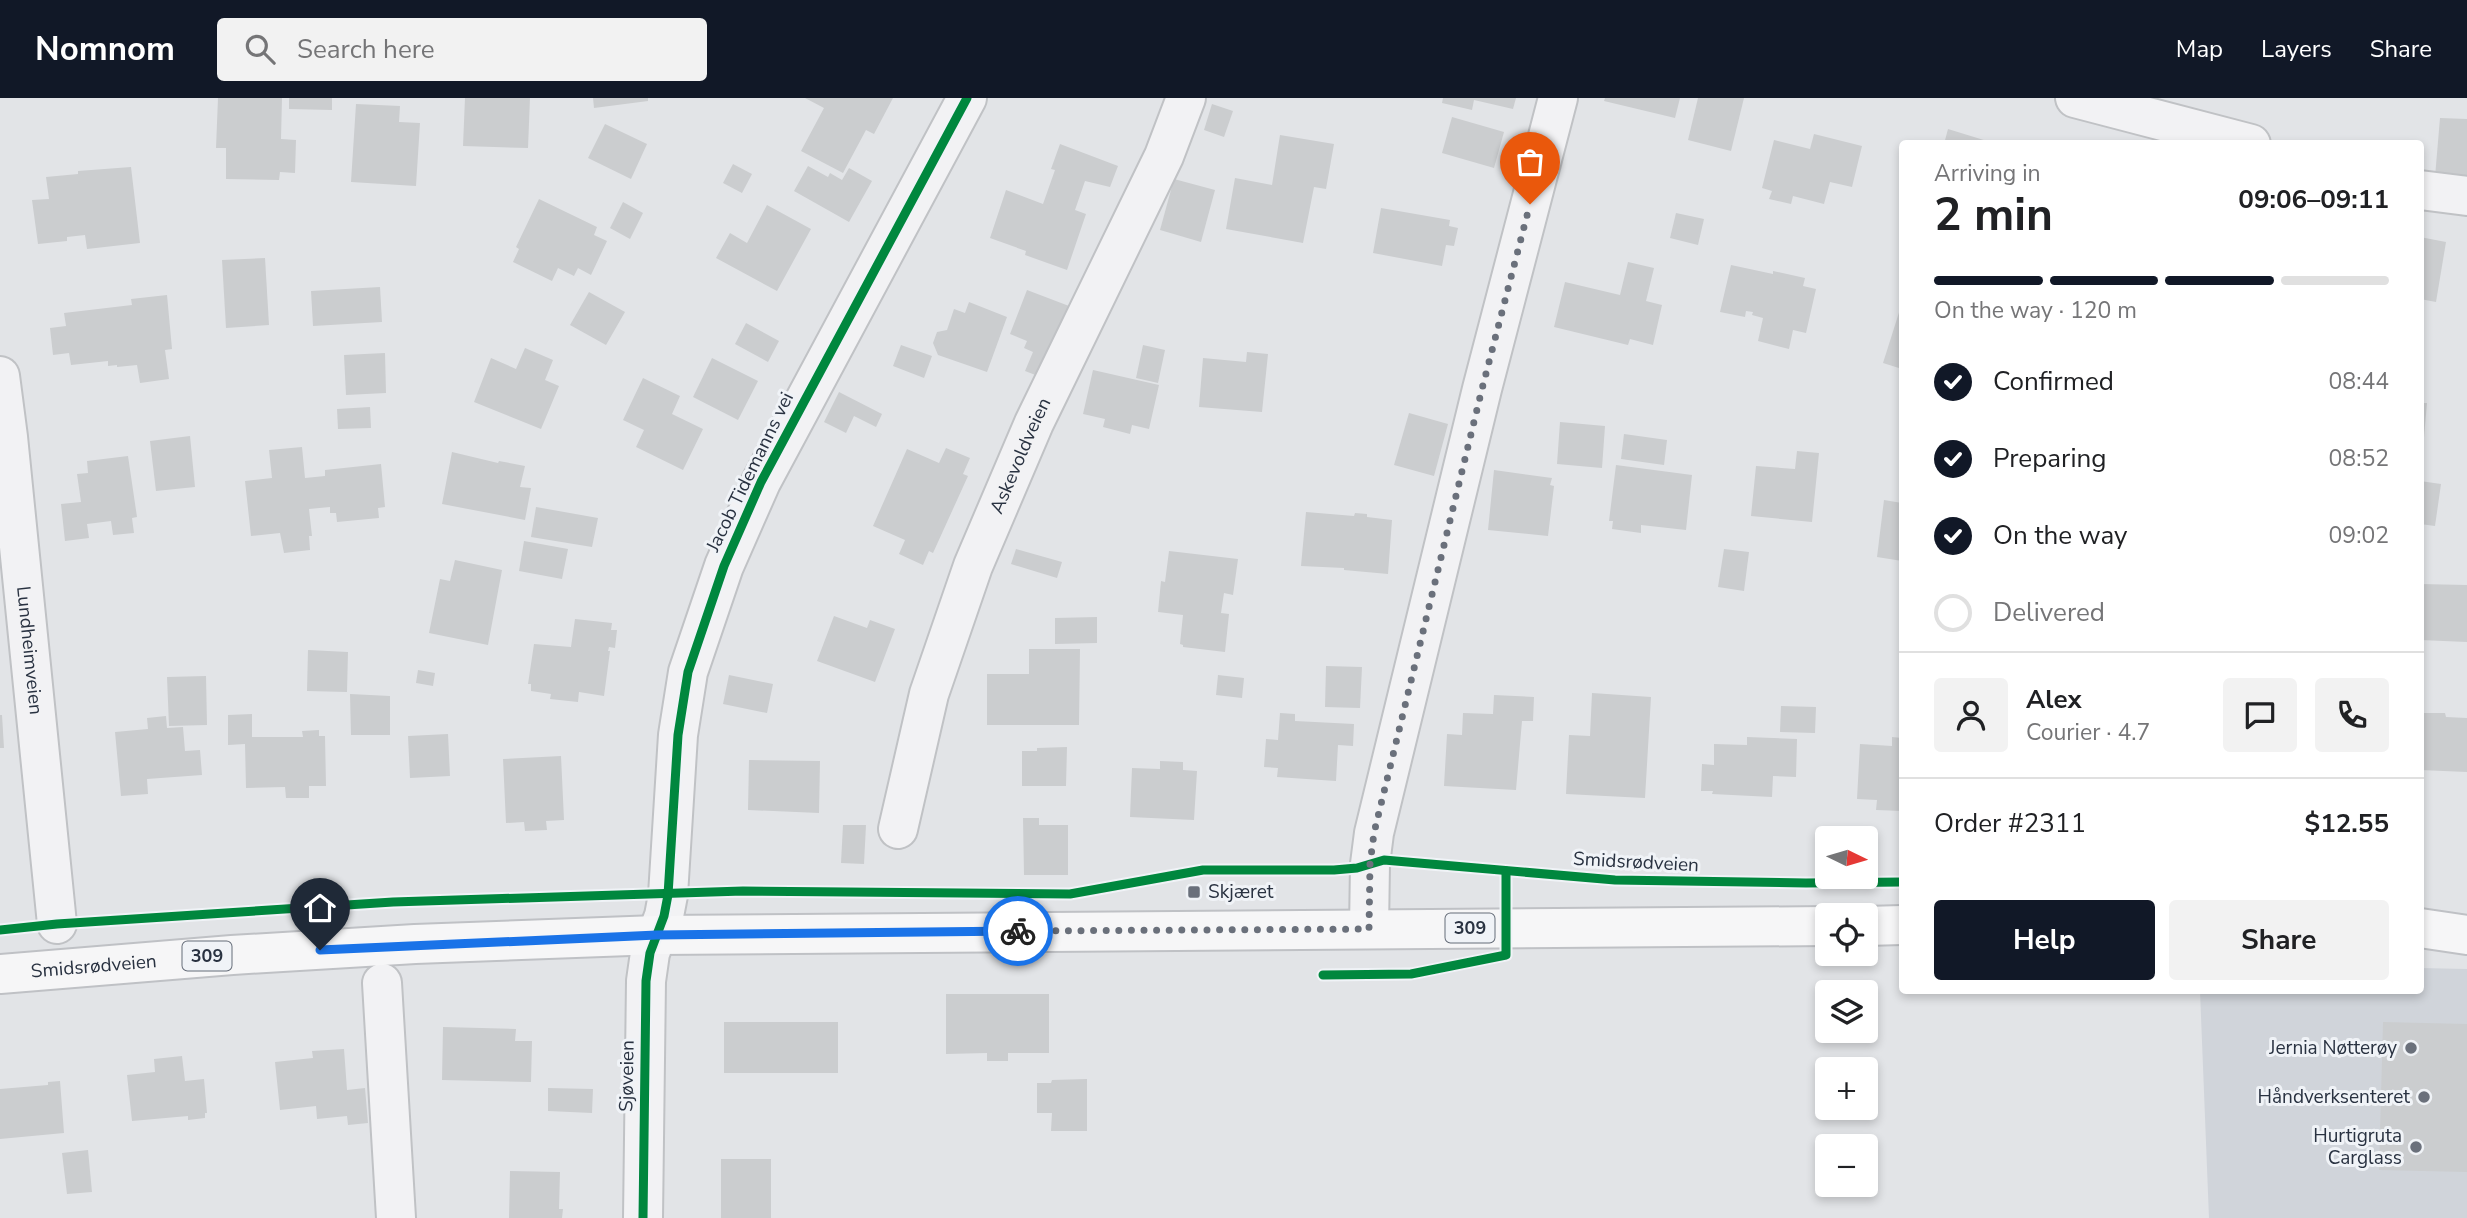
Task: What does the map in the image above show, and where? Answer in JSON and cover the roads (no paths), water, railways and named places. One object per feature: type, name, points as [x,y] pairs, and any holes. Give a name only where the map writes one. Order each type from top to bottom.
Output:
[{"type":"main road","points":[[2424,928],[2467,923]]},
{"type":"main road","points":[[1878,926],[1899,925]]},
{"type":"main road","name":"Smidsrødveien","points":[[0,974],[232,954],[657,935],[1815,926]]},
{"type":"main road","points":[[2424,928],[2467,935]]},
{"type":"street","name":"Jacob Tidemanns vei","points":[[657,935],[668,895],[678,735],[688,672],[724,566],[761,482],[967,98]]},
{"type":"street","name":"Askevoldveien","points":[[898,829],[929,694],[973,566],[1034,423],[1164,156],[1186,98]]},
{"type":"street","points":[[1369,929],[1370,864],[1374,833],[1482,389],[1558,98]]},
{"type":"street","points":[[2076,98],[2236,140]]},
{"type":"street","points":[[2424,191],[2467,197]]},
{"type":"street","name":"Lundheimveien","points":[[0,376],[57,924]]},
{"type":"street","name":"Sjøveien","points":[[643,1218],[646,981],[650,953],[657,935]]},
{"type":"street","points":[[382,983],[396,1218]]},
{"type":"place","name":"Skjæret","points":[[1194,892]]},
{"type":"place","name":"Jernia Nøtterøy","points":[[2411,1048]]},
{"type":"place","name":"Håndverksenteret","points":[[2424,1097]]},
{"type":"place","name":"Hurtigruta Carglass","points":[[2416,1147]]}]
